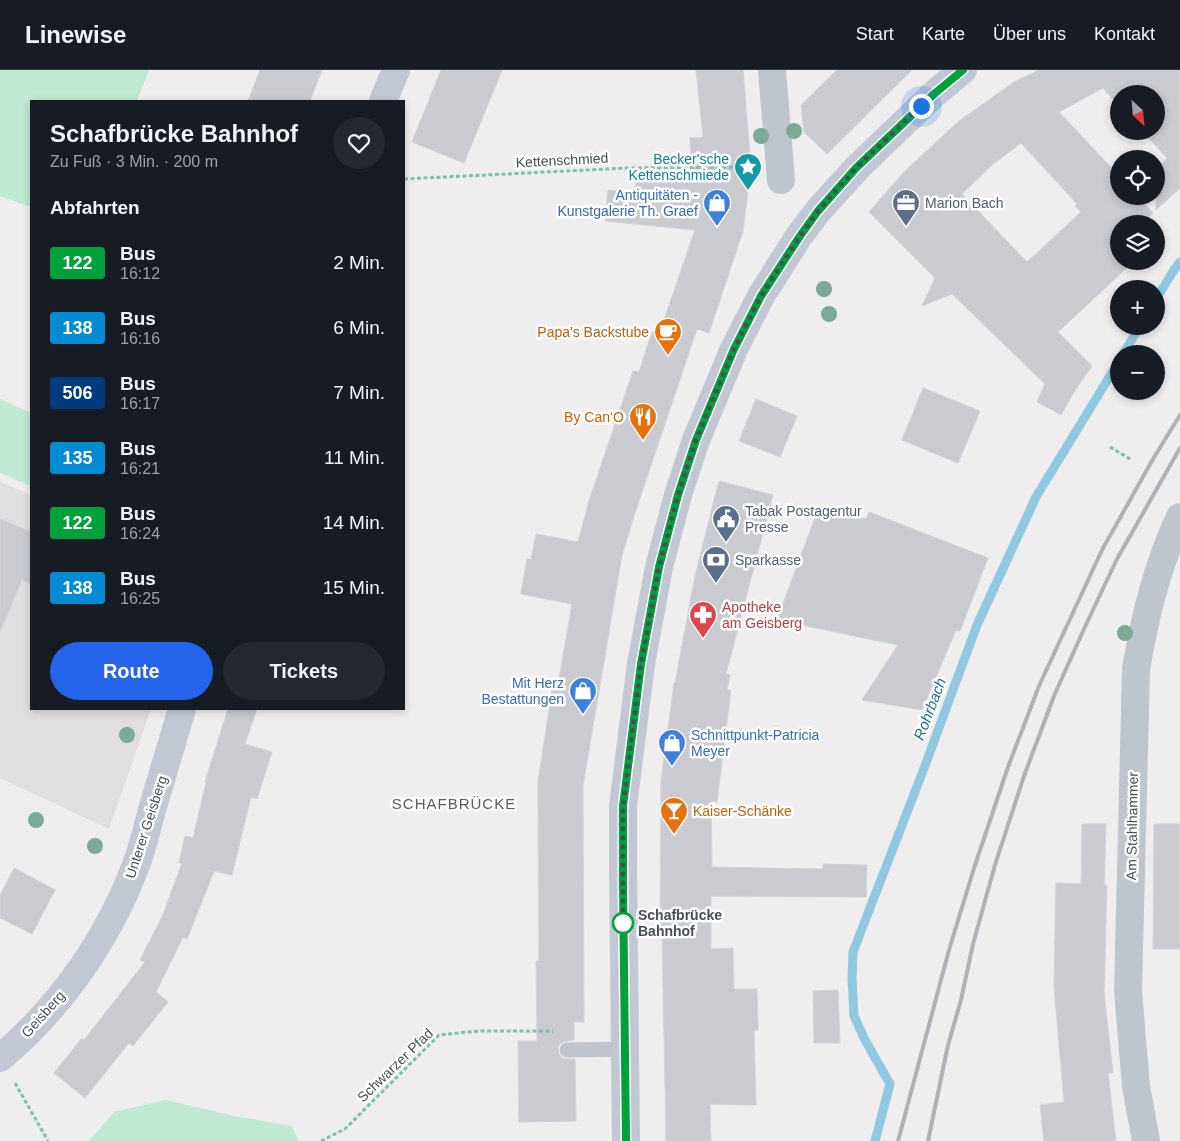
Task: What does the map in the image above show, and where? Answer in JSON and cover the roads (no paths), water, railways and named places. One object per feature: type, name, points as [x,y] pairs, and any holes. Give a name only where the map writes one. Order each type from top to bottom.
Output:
[{"type":"main road","points":[[383,100],[396,70]]},
{"type":"main road","points":[[626,1141],[623,806],[643,654],[659,567],[678,495],[696,440],[734,349],[761,296],[800,236],[818,211],[856,168],[934,94],[963,70]]},
{"type":"main road","name":"Unterer Geisberg","points":[[83,967],[114,916],[136,864],[182,710]]},
{"type":"main road","name":"Geisberg","points":[[0,1058],[30,1031],[55,1004],[83,967]]},
{"type":"street","points":[[772,70],[781,180]]},
{"type":"street","name":"Am Stahlhammer","points":[[1146,1141],[1136,1086],[1128,991],[1136,669],[1143,626],[1156,578],[1180,517]]},
{"type":"lane","points":[[567,1050],[625,1049]]},
{"type":"waterway","name":"Rohrbach","points":[[1165,284],[1180,262]]},
{"type":"waterway","name":"Rohrbach","points":[[1128,345],[1135,335]]},
{"type":"waterway","name":"Rohrbach","points":[[875,1141],[890,1084],[865,1040],[854,1016],[853,952],[977,625],[1036,497],[1110,376]]},
{"type":"railway","points":[[898,1141],[949,950],[975,865],[1008,767],[1039,686],[1102,550],[1180,415]]},
{"type":"railway","points":[[928,1141],[948,1045],[961,1000],[973,944],[995,865],[1024,776],[1054,696],[1117,559],[1180,448]]},
{"type":"place","name":"Becker'sche Kettenschmiede","points":[[748,191]]},
{"type":"place","name":"Antiquitäten - Kunstgalerie Th. Graef","points":[[717,227]]},
{"type":"place","name":"Marion Bach","points":[[906,227]]},
{"type":"place","name":"Papa's Backstube","points":[[668,356]]},
{"type":"place","name":"By Can‘O","points":[[643,441]]},
{"type":"place","name":"Tabak Postagentur Presse","points":[[726,543]]},
{"type":"place","name":"Sparkasse","points":[[716,584]]},
{"type":"place","name":"Apotheke am Geisberg","points":[[703,639]]},
{"type":"place","name":"Mit Herz Bestattungen","points":[[583,715]]},
{"type":"place","name":"Schnittpunkt-Patricia Meyer","points":[[672,767]]},
{"type":"place","name":"Kaiser-Schänke","points":[[674,835]]},
{"type":"place","name":"Schafbrücke Bahnhof","points":[[623,923]]},
{"type":"district","name":"SCHAFBRÜCKE","points":[[454,804]]}]
